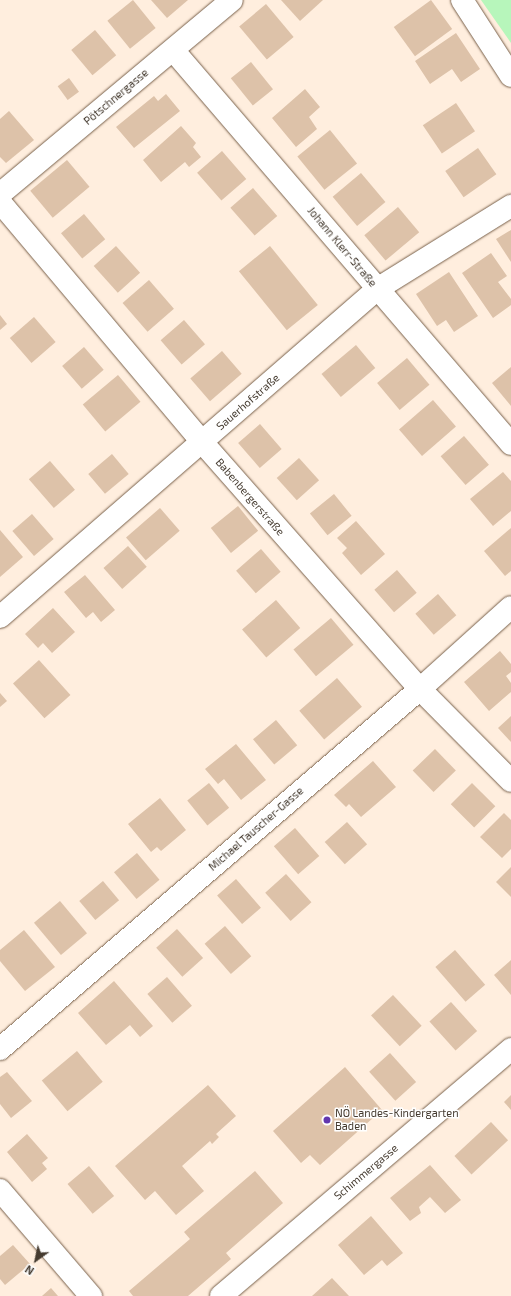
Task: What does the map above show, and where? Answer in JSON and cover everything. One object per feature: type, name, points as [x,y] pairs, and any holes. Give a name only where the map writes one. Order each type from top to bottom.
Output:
[{"type":"street","name":"Pötschnergasse","points":[[0,194],[232,0]]},
{"type":"street","points":[[462,0],[511,76]]},
{"type":"street","name":"Johann Klerr-Straße","points":[[173,50],[511,444]]},
{"type":"street","name":"Babenbergerstraße","points":[[0,202],[202,442],[420,689],[511,781]]},
{"type":"street","name":"Sauerhofstraße","points":[[0,617],[377,289],[511,206]]},
{"type":"street","name":"Michael Tauscher-Gasse","points":[[0,1049],[420,689],[511,607]]},
{"type":"street","name":"Schimmergasse","points":[[221,1296],[511,1049]]},
{"type":"street","points":[[0,1190],[91,1296]]},
{"type":"green space","points":[[481,0],[511,0],[511,43]]},
{"type":"building","points":[[133,0],[156,28],[130,49],[107,21]]},
{"type":"building","points":[[151,0],[188,0],[167,18]]},
{"type":"building","points":[[281,0],[323,0],[300,21]]},
{"type":"building","points":[[431,0],[452,29],[415,56],[394,27]]},
{"type":"building","points":[[266,4],[294,37],[267,59],[239,26]]},
{"type":"building","points":[[95,30],[116,55],[92,75],[71,50]]},
{"type":"building","points":[[456,33],[480,69],[461,82],[452,69],[430,84],[415,61]]},
{"type":"building","points":[[251,62],[273,89],[253,106],[231,78]]},
{"type":"building","points":[[69,78],[79,92],[68,100],[58,86]]},
{"type":"building","points":[[305,89],[320,107],[309,117],[317,129],[296,147],[272,118]]},
{"type":"building","points":[[166,94],[180,111],[134,148],[116,127],[154,96],[158,101]]},
{"type":"building","points":[[456,103],[475,131],[442,154],[423,125]]},
{"type":"building","points":[[9,111],[34,140],[6,163],[0,157],[0,119]]},
{"type":"building","points":[[181,126],[196,143],[193,147],[201,157],[189,167],[185,162],[161,182],[143,160]]},
{"type":"building","points":[[330,130],[357,163],[324,190],[297,156]]},
{"type":"building","points":[[478,148],[496,174],[464,197],[445,171]]},
{"type":"building","points":[[222,151],[246,179],[221,201],[197,173]]},
{"type":"building","points":[[67,160],[89,187],[53,218],[30,191]]},
{"type":"building","points":[[361,173],[385,202],[357,226],[333,197]]},
{"type":"building","points":[[253,188],[277,216],[255,236],[230,208]]},
{"type":"building","points":[[398,207],[419,232],[386,261],[364,235]]},
{"type":"building","points":[[84,214],[105,239],[82,259],[61,233]]},
{"type":"building","points":[[511,230],[511,262],[496,239]]},
{"type":"building","points":[[116,246],[140,273],[118,293],[94,266]]},
{"type":"building","points":[[270,246],[318,305],[287,330],[239,271]]},
{"type":"building","points":[[491,253],[507,276],[498,282],[511,299],[511,305],[493,318],[462,273]]},
{"type":"building","points":[[449,272],[478,316],[454,332],[446,320],[437,326],[416,294]]},
{"type":"building","points":[[149,280],[174,309],[148,332],[123,303]]},
{"type":"building","points":[[0,315],[7,324],[0,330]]},
{"type":"building","points":[[34,317],[56,342],[31,363],[10,338]]},
{"type":"building","points":[[184,320],[205,344],[182,364],[161,340]]},
{"type":"building","points":[[356,345],[375,368],[341,397],[322,374]]},
{"type":"building","points":[[84,347],[104,370],[82,389],[62,366]]},
{"type":"building","points":[[222,351],[242,374],[210,401],[190,379]]},
{"type":"building","points":[[407,358],[429,385],[400,410],[377,383]]},
{"type":"building","points":[[511,367],[511,406],[492,383]]},
{"type":"building","points":[[118,375],[140,402],[105,431],[83,405]]},
{"type":"building","points":[[433,400],[456,426],[422,456],[399,430]]},
{"type":"building","points":[[260,424],[282,449],[260,468],[238,443]]},
{"type":"building","points":[[464,436],[489,465],[466,485],[441,456]]},
{"type":"building","points":[[112,454],[129,474],[105,494],[88,474]]},
{"type":"building","points":[[299,458],[319,480],[297,500],[277,478]]},
{"type":"building","points":[[50,461],[75,490],[54,508],[29,479]]},
{"type":"building","points":[[503,472],[511,481],[511,511],[493,526],[470,499]]},
{"type":"building","points":[[334,494],[352,516],[328,535],[310,514]]},
{"type":"building","points":[[238,506],[258,531],[231,553],[211,528]]},
{"type":"building","points":[[160,508],[180,531],[146,560],[126,538]]},
{"type":"building","points":[[32,514],[54,539],[34,556],[12,531]]},
{"type":"building","points":[[356,521],[385,554],[361,575],[342,553],[347,548],[337,538]]},
{"type":"building","points":[[511,528],[511,571],[505,576],[484,551]]},
{"type":"building","points":[[0,530],[23,557],[0,577]]},
{"type":"building","points":[[128,546],[147,567],[122,589],[103,568]]},
{"type":"building","points":[[261,549],[281,572],[256,593],[236,571]]},
{"type":"building","points":[[397,570],[417,593],[394,612],[374,590]]},
{"type":"building","points":[[85,575],[115,610],[101,622],[93,612],[86,618],[64,592]]},
{"type":"building","points":[[438,594],[456,615],[434,635],[415,614]]},
{"type":"building","points":[[276,600],[300,628],[266,657],[242,630]]},
{"type":"building","points":[[53,608],[75,632],[52,653],[43,643],[38,648],[25,634]]},
{"type":"building","points":[[331,618],[353,645],[316,676],[293,649]]},
{"type":"building","points":[[500,651],[511,664],[511,672],[506,676],[511,683],[511,692],[489,711],[464,682]]},
{"type":"building","points":[[39,660],[70,695],[44,718],[13,683]]},
{"type":"building","points":[[337,678],[362,707],[324,739],[299,711]]},
{"type":"building","points":[[0,693],[7,701],[0,707]]},
{"type":"building","points":[[511,716],[511,742],[498,728]]},
{"type":"building","points":[[276,720],[297,745],[274,765],[253,739]]},
{"type":"building","points":[[236,744],[266,780],[241,800],[224,779],[218,784],[205,769]]},
{"type":"building","points":[[435,749],[456,771],[434,792],[413,771]]},
{"type":"building","points":[[373,761],[396,787],[361,817],[349,804],[346,807],[334,795]]},
{"type":"building","points":[[209,783],[229,808],[207,825],[187,801]]},
{"type":"building","points":[[472,783],[495,806],[474,828],[451,804]]},
{"type":"building","points":[[160,798],[186,830],[161,851],[157,847],[151,852],[128,824]]},
{"type":"building","points":[[504,813],[511,820],[511,849],[502,858],[480,837]]},
{"type":"building","points":[[347,822],[367,844],[345,864],[325,842]]},
{"type":"building","points":[[295,828],[319,856],[298,874],[274,846]]},
{"type":"building","points":[[137,853],[159,880],[137,899],[114,872]]},
{"type":"building","points":[[511,867],[511,897],[496,882]]},
{"type":"building","points":[[286,874],[311,902],[291,921],[265,893]]},
{"type":"building","points":[[236,879],[261,908],[242,924],[217,895]]},
{"type":"building","points":[[103,881],[119,900],[95,920],[79,901]]},
{"type":"building","points":[[60,901],[87,933],[61,955],[34,923]]},
{"type":"building","points":[[225,926],[251,956],[231,974],[205,944]]},
{"type":"building","points":[[177,929],[203,958],[182,977],[156,948]]},
{"type":"building","points":[[24,930],[55,967],[25,991],[0,961],[0,950]]},
{"type":"building","points":[[455,950],[485,985],[466,1002],[435,967]]},
{"type":"building","points":[[511,960],[511,995],[494,975]]},
{"type":"building","points":[[167,977],[192,1006],[172,1023],[147,994]]},
{"type":"building","points":[[114,981],[153,1026],[140,1037],[130,1025],[106,1045],[78,1013]]},
{"type":"building","points":[[393,995],[422,1026],[400,1046],[371,1015]]},
{"type":"building","points":[[451,1002],[477,1031],[456,1050],[429,1021]]},
{"type":"building","points":[[77,1051],[103,1082],[67,1111],[42,1081]]},
{"type":"building","points":[[390,1053],[416,1082],[395,1101],[369,1072]]},
{"type":"building","name":"NÖ Landes-Kindergarten Baden","points":[[345,1067],[382,1110],[320,1165],[310,1155],[301,1163],[273,1131]]},
{"type":"building","points":[[7,1072],[32,1101],[11,1118],[0,1104],[0,1077]]},
{"type":"building","points":[[208,1085],[236,1116],[216,1134],[219,1137],[212,1144],[210,1141],[182,1166],[204,1191],[176,1215],[155,1191],[145,1200],[115,1166]]},
{"type":"building","points":[[511,1095],[511,1110],[504,1102]]},
{"type":"building","points":[[491,1122],[508,1140],[471,1174],[454,1156]]},
{"type":"building","points":[[27,1134],[48,1158],[42,1163],[47,1169],[32,1182],[7,1152]]},
{"type":"building","points":[[430,1165],[461,1200],[445,1213],[430,1197],[419,1207],[421,1213],[410,1221],[390,1198]]},
{"type":"building","points":[[89,1166],[114,1196],[93,1214],[68,1184]]},
{"type":"building","points":[[255,1171],[283,1203],[226,1253],[231,1259],[188,1296],[133,1296],[129,1291],[190,1239],[184,1232]]},
{"type":"building","points":[[371,1216],[403,1253],[387,1266],[382,1260],[364,1275],[338,1245]]},
{"type":"building","points":[[13,1245],[30,1264],[5,1285],[0,1279],[0,1256]]},
{"type":"building","points":[[332,1278],[349,1296],[312,1296]]},
{"type":"building","points":[[51,1288],[58,1296],[42,1296]]},
{"type":"place","name":"NÖ Landes-Kindergarten Baden","points":[[327,1120]]}]
